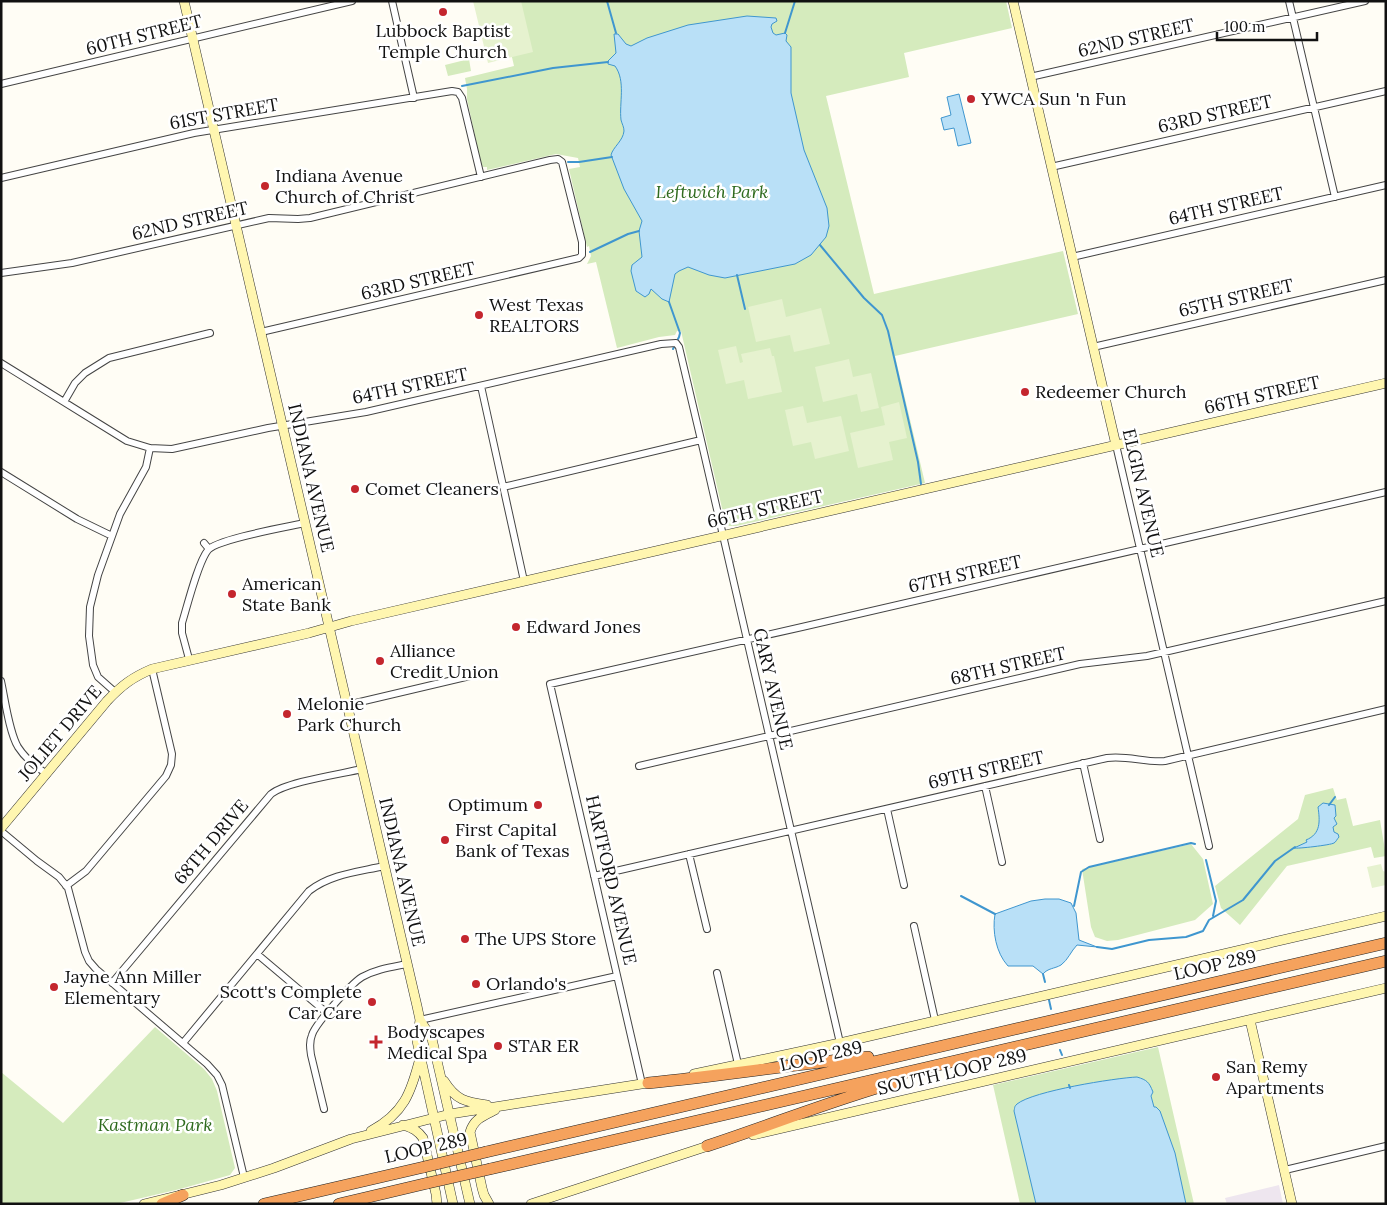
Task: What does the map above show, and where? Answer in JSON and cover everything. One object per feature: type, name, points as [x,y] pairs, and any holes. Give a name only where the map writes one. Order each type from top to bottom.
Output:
[{"type":"highway","name":"LOOP 289","points":[[264,1204],[1386,944]]},
{"type":"highway","name":"LOOP 289","points":[[339,1204],[1386,961]]},
{"type":"highway","points":[[707,1146],[759,1129],[824,1104],[1036,1042]]},
{"type":"highway","points":[[645,1084],[712,1077],[810,1063],[915,1053]]},
{"type":"highway","points":[[162,1204],[183,1195]]},
{"type":"main road","name":"INDIANA AVENUE","points":[[184,1],[420,1020],[418,1042],[454,1204]]},
{"type":"main road","name":"ELGIN AVENUE","points":[[1013,1],[1116,445]]},
{"type":"main road","name":"66TH STREET","points":[[152,669],[524,581],[1386,383]]},
{"type":"main road","name":"JOLIET DRIVE","points":[[1,829],[115,692],[134,676],[152,669]]},
{"type":"main road","points":[[144,1204],[244,1177],[351,1139],[435,1117],[645,1084],[840,1043],[1386,916]]},
{"type":"main road","name":"SOUTH LOOP 289","points":[[531,1204],[707,1146],[1386,988]]},
{"type":"main road","name":"INDIANA AVENUE","points":[[420,1020],[432,1039],[470,1204]]},
{"type":"main road","points":[[1250,1020],[1292,1204]]},
{"type":"main road","points":[[351,1139],[385,1123],[398,1112],[412,1088],[421,1056]]},
{"type":"main road","points":[[442,1078],[449,1088],[464,1101],[507,1106]]},
{"type":"main road","points":[[489,1204],[482,1188],[470,1132],[472,1125],[477,1119],[507,1106]]},
{"type":"main road","points":[[404,1125],[419,1132],[424,1138],[437,1204]]},
{"type":"street","name":"60TH STREET","points":[[1,84],[352,1]]},
{"type":"street","points":[[392,1],[414,98]]},
{"type":"street","points":[[1289,1],[1335,196]]},
{"type":"street","name":"62ND STREET","points":[[1030,77],[1365,1]]},
{"type":"street","name":"61ST STREET","points":[[1,178],[194,133],[452,91],[458,92],[462,98],[481,177]]},
{"type":"street","name":"63RD STREET","points":[[1051,167],[1386,91]]},
{"type":"street","name":"62ND STREET","points":[[1,273],[72,263],[269,218],[310,218],[558,159],[564,169],[582,242],[581,256]]},
{"type":"street","name":"64TH STREET","points":[[1072,257],[1386,185]]},
{"type":"street","name":"63RD STREET","points":[[261,332],[566,262],[581,256]]},
{"type":"street","name":"65TH STREET","points":[[1093,347],[1386,280]]},
{"type":"street","points":[[64,402],[75,383],[85,373],[109,358],[210,334]]},
{"type":"street","name":"64TH STREET","points":[[1,363],[127,441],[150,448],[172,449],[282,426],[366,412],[661,344],[676,343]]},
{"type":"street","name":"GARY AVENUE","points":[[676,343],[679,347],[701,440],[840,1043]]},
{"type":"street","points":[[481,386],[524,581]]},
{"type":"street","points":[[503,487],[701,440]]},
{"type":"street","name":"ELGIN AVENUE","points":[[1116,445],[1209,846]]},
{"type":"street","points":[[115,692],[98,677],[95,671],[90,648],[90,608],[93,593],[112,536],[125,502],[146,467],[150,448]]},
{"type":"street","points":[[1,472],[77,519],[112,536]]},
{"type":"street","name":"67TH STREET","points":[[550,684],[1386,492]]},
{"type":"street","points":[[189,659],[182,633],[182,624],[200,568],[209,549],[225,542],[305,523]]},
{"type":"street","points":[[204,543],[209,549]]},
{"type":"street","name":"68TH STREET","points":[[639,766],[1080,664],[1135,658],[1164,652],[1386,600]]},
{"type":"street","points":[[66,886],[86,871],[166,776],[172,754],[152,669]]},
{"type":"street","points":[[347,705],[470,676]]},
{"type":"street","points":[[1,681],[18,747],[36,766],[47,774]]},
{"type":"street","name":"HARTFORD AVENUE","points":[[550,684],[617,976],[645,1084]]},
{"type":"street","name":"69TH STREET","points":[[594,876],[1083,763],[1112,757],[1156,762],[1386,709]]},
{"type":"street","points":[[1083,763],[1100,838]]},
{"type":"street","name":"68TH DRIVE","points":[[112,983],[271,794],[278,789],[293,785],[362,770]]},
{"type":"street","points":[[985,786],[1002,862]]},
{"type":"street","points":[[887,808],[904,885]]},
{"type":"street","points":[[1,829],[59,877],[66,886],[89,961],[213,1069],[220,1080],[244,1177]]},
{"type":"street","points":[[689,854],[707,930]]},
{"type":"street","points":[[183,1043],[309,891],[335,877],[384,866]]},
{"type":"street","points":[[914,926],[935,1020]]},
{"type":"street","points":[[257,954],[327,1013]]},
{"type":"street","points":[[324,1109],[310,1046],[312,1034],[327,1013],[360,978],[384,969],[407,964]]},
{"type":"street","points":[[717,973],[738,1064]]},
{"type":"street","points":[[420,1020],[617,976]]},
{"type":"street","points":[[1285,1170],[1386,1146]]},
{"type":"shaded area","points":[[1279,1185],[1283,1204],[1227,1204],[1225,1198]]},
{"type":"green space","points":[[473,1],[521,1],[533,52],[488,63]]},
{"type":"green space","name":"Leftwich Park","points":[[499,1],[1006,1],[1012,28],[904,53],[909,77],[826,96],[874,294],[1063,251],[1078,314],[895,356],[925,483],[736,526],[729,526],[725,521],[681,331],[677,331],[675,335],[659,337],[617,348],[596,262],[587,264],[591,256],[589,246],[587,247],[569,169],[580,167],[578,158],[556,154],[487,170],[487,167],[483,167],[481,164],[467,99],[465,78],[514,66]]},
{"type":"green space","points":[[469,59],[471,71],[448,76],[445,65]]},
{"type":"green space","points":[[782,299],[786,317],[821,308],[830,344],[794,352],[790,335],[756,342],[748,307]]},
{"type":"green space","points":[[736,346],[740,363],[743,362],[741,354],[770,348],[772,356],[774,356],[782,392],[748,399],[744,380],[726,384],[718,350]]},
{"type":"green space","points":[[849,359],[853,377],[871,373],[879,408],[861,412],[857,394],[823,402],[815,367]]},
{"type":"green space","points":[[899,402],[907,438],[889,442],[893,460],[858,468],[850,433],[885,425],[881,407]]},
{"type":"green space","points":[[803,406],[807,423],[841,416],[849,451],[815,459],[811,442],[793,446],[785,410]]},
{"type":"green space","points":[[1333,788],[1337,800],[1346,798],[1353,826],[1380,820],[1386,856],[1374,858],[1371,847],[1287,866],[1240,925],[1221,908],[1215,886],[1298,819],[1305,795]]},
{"type":"green space","points":[[1191,844],[1203,859],[1213,904],[1195,920],[1118,940],[1107,941],[1095,937],[1091,927],[1082,869]]},
{"type":"green space","points":[[1381,864],[1383,871],[1386,872],[1386,885],[1372,888],[1367,867]]},
{"type":"green space","name":"Kastman Park","points":[[155,1027],[204,1069],[212,1079],[217,1091],[235,1168],[230,1175],[116,1204],[1,1204],[1,1072],[63,1123]]},
{"type":"green space","points":[[1158,1047],[1194,1204],[1020,1204],[993,1085]]},
{"type":"water","points":[[747,16],[776,18],[777,21],[771,27],[773,33],[776,35],[785,33],[787,35],[786,41],[791,47],[791,93],[804,150],[827,208],[829,226],[826,237],[811,255],[795,264],[725,278],[709,275],[688,267],[675,274],[669,302],[662,299],[651,289],[645,297],[636,291],[631,271],[632,265],[642,257],[639,231],[642,221],[624,189],[611,155],[622,138],[624,131],[621,120],[620,78],[615,66],[608,64],[608,61],[616,53],[614,34],[618,34],[626,44],[631,46],[647,38],[688,25]]},
{"type":"water","points":[[959,94],[971,143],[958,146],[954,128],[944,130],[941,118],[951,115],[947,97]]},
{"type":"water","points":[[1323,803],[1335,805],[1336,816],[1334,818],[1337,824],[1333,827],[1334,832],[1339,837],[1332,844],[1294,848],[1307,842],[1306,840],[1317,831],[1319,822],[1318,807]]},
{"type":"water","points":[[1059,899],[1071,903],[1076,913],[1079,940],[1097,947],[1077,945],[1063,963],[1043,974],[1033,966],[1008,966],[1000,955],[996,941],[995,914],[1031,901]]},
{"type":"water","points":[[1137,1077],[1147,1082],[1153,1092],[1151,1096],[1154,1107],[1160,1111],[1175,1153],[1186,1204],[1036,1204],[1014,1111],[1015,1106],[1039,1094]]},
{"type":"waterway","points":[[607,1],[616,33]]},
{"type":"waterway","points":[[785,33],[795,1]]},
{"type":"waterway","points":[[462,86],[553,68],[608,62]]},
{"type":"waterway","points":[[568,162],[612,157]]},
{"type":"waterway","points":[[590,252],[628,234],[639,231]]},
{"type":"waterway","points":[[820,245],[864,298],[882,315],[888,331],[918,462],[921,484]]},
{"type":"waterway","points":[[737,275],[745,309]]},
{"type":"waterway","points":[[669,302],[680,333],[673,349]]},
{"type":"waterway","points":[[1329,805],[1335,797]]},
{"type":"waterway","points":[[1074,906],[1081,872],[1089,867],[1191,843],[1195,844]]},
{"type":"waterway","points":[[1097,947],[1112,949],[1149,940],[1186,937],[1203,931],[1209,920],[1243,900],[1275,861],[1295,847]]},
{"type":"waterway","points":[[1206,860],[1216,901],[1213,916]]},
{"type":"waterway","points":[[961,896],[995,914]]},
{"type":"waterway","points":[[1043,974],[1045,982]]},
{"type":"waterway","points":[[1049,1000],[1051,1009]]},
{"type":"waterway","points":[[1060,1050],[1062,1055]]},
{"type":"place","name":"Lubbock Baptist Temple Church","points":[[443,12]]},
{"type":"place","name":"YWCA Sun 'n Fun","points":[[971,99]]},
{"type":"place","name":"Indiana Avenue Church of Christ","points":[[265,186]]},
{"type":"place","name":"West Texas REALTORS","points":[[479,315]]},
{"type":"place","name":"Redeemer Church","points":[[1025,392]]},
{"type":"place","name":"Comet Cleaners","points":[[355,489]]},
{"type":"place","name":"American State Bank","points":[[232,594]]},
{"type":"place","name":"Edward Jones","points":[[516,627]]},
{"type":"place","name":"Alliance Credit Union","points":[[380,661]]},
{"type":"place","name":"Melonie Park Church","points":[[287,714]]},
{"type":"place","name":"Optimum","points":[[538,805]]},
{"type":"place","name":"First Capital Bank of Texas","points":[[445,840]]},
{"type":"place","name":"The UPS Store","points":[[465,939]]},
{"type":"place","name":"Orlando's","points":[[476,984]]},
{"type":"place","name":"Jayne Ann Miller Elementary","points":[[54,987]]},
{"type":"place","name":"Scott's Complete Car Care","points":[[372,1002]]},
{"type":"place","name":"Bodyscapes Medical Spa","points":[[376,1042]]},
{"type":"place","name":"STAR ER","points":[[498,1046]]},
{"type":"place","name":"San Remy Apartments","points":[[1216,1077]]}]
